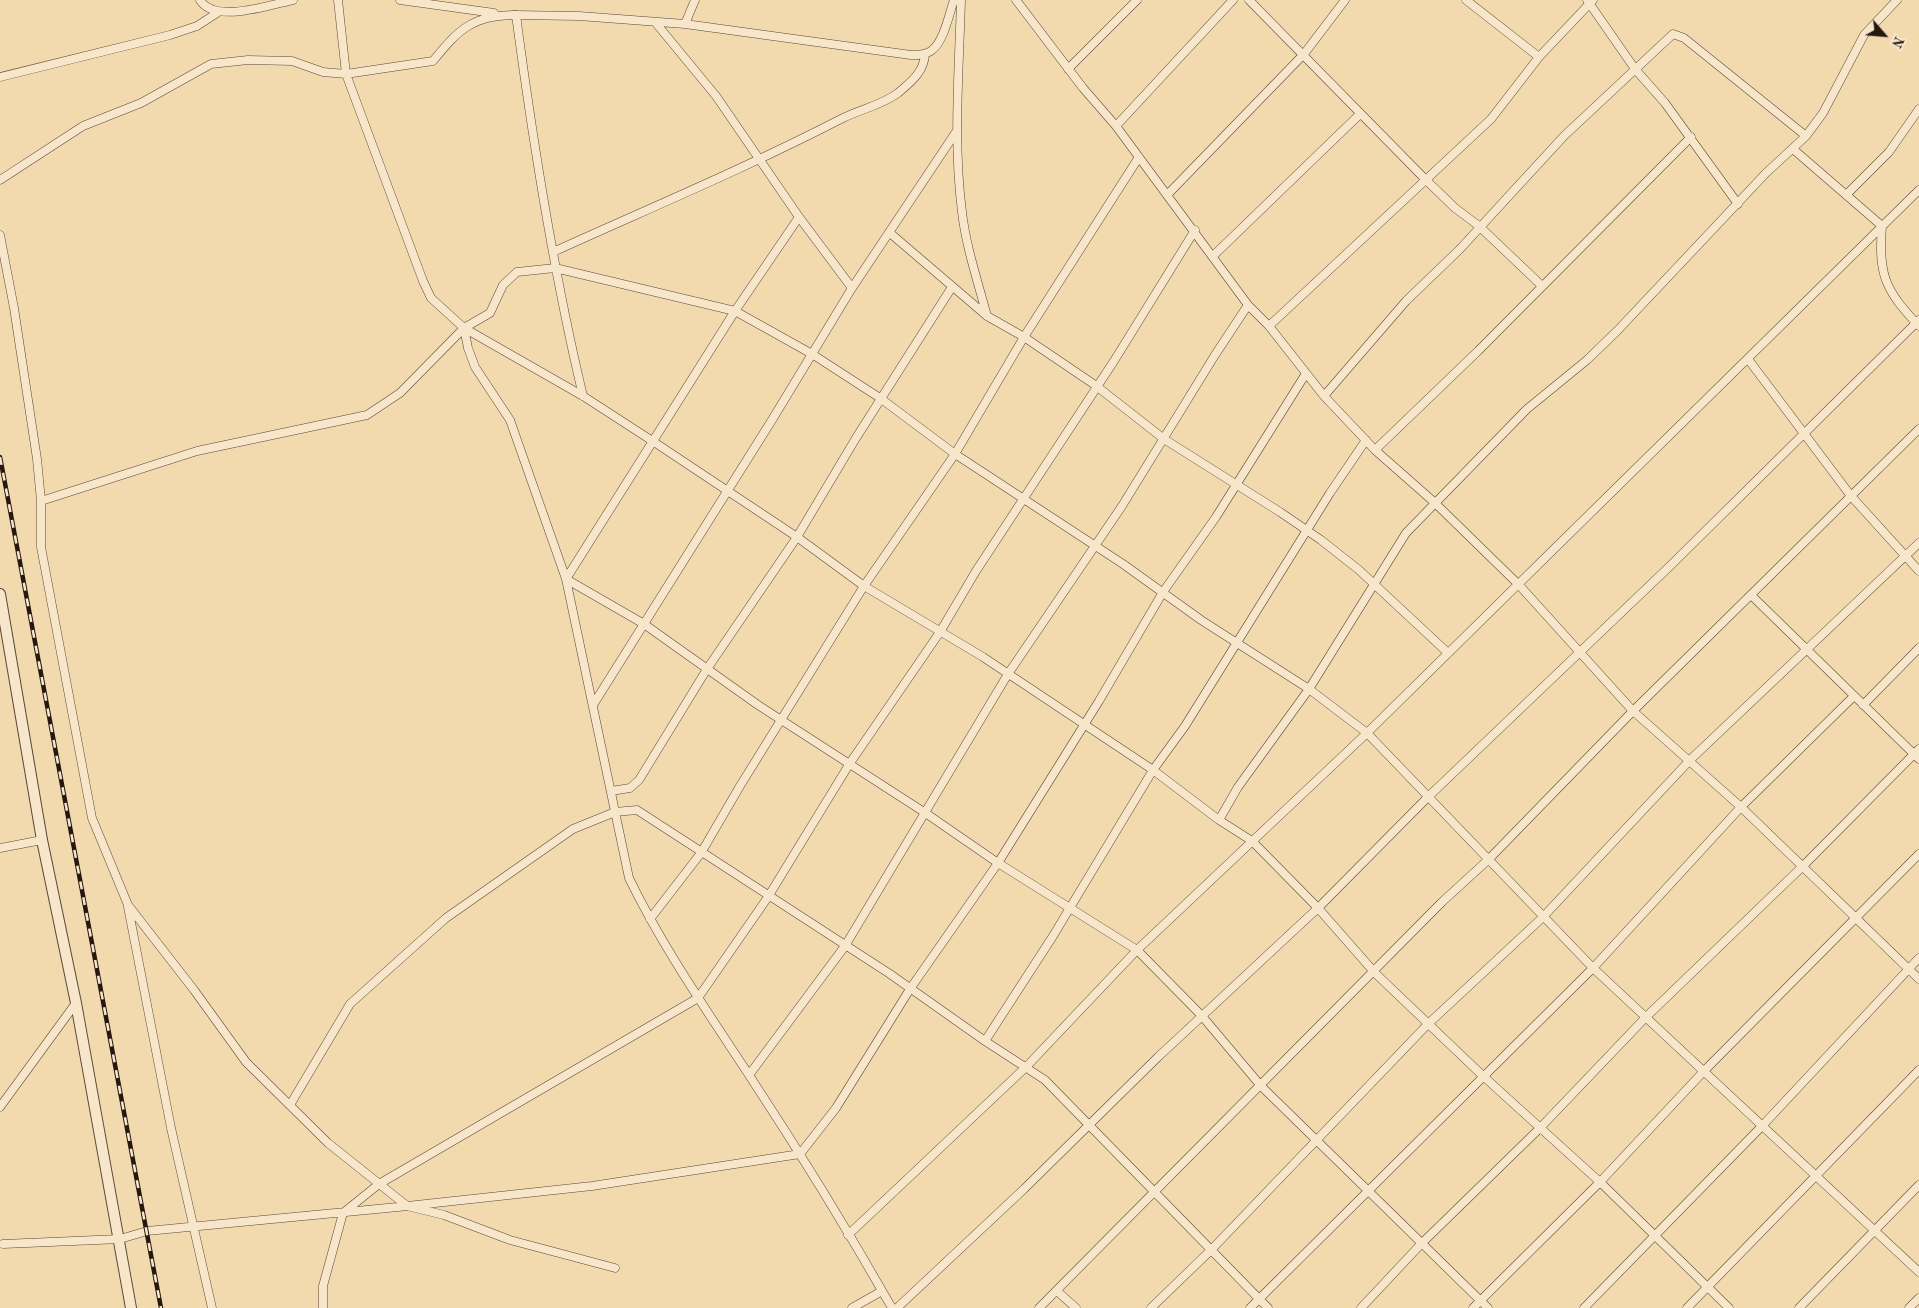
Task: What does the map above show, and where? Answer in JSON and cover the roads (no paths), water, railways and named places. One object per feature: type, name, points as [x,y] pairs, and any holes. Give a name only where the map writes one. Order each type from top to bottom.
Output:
[{"type":"street","points":[[200,0],[203,6],[216,13]]},
{"type":"street","points":[[0,77],[170,35],[197,26],[216,13],[258,8],[293,0]]},
{"type":"street","points":[[338,0],[346,74],[431,298],[464,328],[583,396],[654,442],[797,537],[864,586],[1008,674],[1153,770],[1219,820],[1252,841],[1318,908],[1375,972],[1428,1024],[1600,1182],[1729,1308]]},
{"type":"street","points":[[400,0],[516,16]]},
{"type":"street","points":[[684,24],[695,0]]},
{"type":"street","points":[[0,180],[83,126],[141,103],[211,64],[248,60],[292,61],[323,72],[346,74],[433,61],[450,40],[478,19],[494,16],[579,16],[684,24],[896,54],[925,54],[932,50],[940,39],[954,0]]},
{"type":"street","points":[[961,0],[956,132],[966,238],[987,316]]},
{"type":"street","points":[[1016,0],[1068,69],[1116,126],[1168,194],[1248,305],[1268,326],[1305,375],[1324,396],[1375,450],[1434,502],[1519,585],[1578,653],[1633,711],[1741,807],[1919,979]]},
{"type":"street","points":[[1068,69],[1137,0]]},
{"type":"street","points":[[1116,126],[1233,0]]},
{"type":"street","points":[[1249,0],[1304,54],[1424,179],[1455,208],[1479,226],[1541,285]]},
{"type":"street","points":[[1168,194],[1304,54],[1344,0]]},
{"type":"street","points":[[1466,0],[1539,57]]},
{"type":"street","points":[[1219,820],[1238,787],[1309,689],[1406,533],[1434,502],[1527,409],[1587,360],[1618,331],[1738,204],[1806,136],[1822,113],[1864,35],[1897,0]]},
{"type":"street","points":[[1268,326],[1490,119],[1539,57],[1590,1],[1635,69],[1666,103],[1738,204]]},
{"type":"street","points":[[516,16],[531,133],[564,314],[583,396]]},
{"type":"street","points":[[655,22],[716,96],[799,218],[852,288]]},
{"type":"street","points":[[1324,396],[1406,301],[1460,249],[1479,226],[1564,136],[1673,34],[1678,34],[1806,136]]},
{"type":"street","points":[[553,252],[760,159],[898,93],[921,71],[925,54]]},
{"type":"street","points":[[1846,195],[1889,152],[1919,109]]},
{"type":"street","points":[[1213,256],[1360,114]]},
{"type":"street","points":[[593,705],[852,288],[956,132]]},
{"type":"street","points":[[1375,450],[1478,351],[1541,285],[1691,137]]},
{"type":"street","points":[[1793,149],[1882,226]]},
{"type":"street","points":[[650,920],[702,853],[864,586],[955,454],[1024,337],[1139,157]]},
{"type":"street","points":[[848,1235],[1027,1066],[1137,950],[1519,585],[1919,190]]},
{"type":"street","points":[[566,578],[654,442],[735,311],[799,218]]},
{"type":"street","points":[[897,1308],[1202,1016],[1318,908],[1428,797],[1670,566],[1802,433],[1869,372],[1918,323],[1885,282],[1880,257],[1882,226]]},
{"type":"street","points":[[323,1308],[323,1286],[343,1213],[379,1184],[698,998],[768,897],[850,763],[940,632],[1022,500],[1114,361],[1195,230]]},
{"type":"street","points":[[890,233],[987,316],[1024,337],[1096,386],[1164,439],[1307,530],[1373,584],[1448,653]]},
{"type":"street","points":[[0,235],[17,326],[37,459],[41,501],[41,547],[92,818],[128,906],[193,1227],[212,1308]]},
{"type":"street","points":[[41,501],[197,451],[367,415],[400,393],[464,328],[490,313],[503,285],[517,272],[555,268],[735,311],[812,354],[880,398],[955,454],[1022,500],[1095,545],[1237,643],[1309,689],[1367,732],[1593,968],[1919,1272]]},
{"type":"street","points":[[611,791],[630,788],[638,780],[707,669],[797,537],[880,398],[952,288]]},
{"type":"street","points":[[749,1076],[845,946],[1008,674],[1164,439],[1215,354],[1248,305]]},
{"type":"street","points":[[464,328],[468,348],[476,367],[510,420],[566,578],[629,878],[650,920],[698,998],[800,1154],[892,1308]]},
{"type":"street","points":[[1748,359],[1851,496],[1919,571]]},
{"type":"street","points":[[3,1244],[120,1239],[147,1232],[592,1186],[800,1154],[836,1108],[910,989],[998,863],[1099,701],[1163,592],[1197,546],[1305,375]]},
{"type":"street","points":[[1039,1308],[1375,972],[1442,902],[1489,859],[1633,711],[1919,429]]},
{"type":"street","points":[[985,1041],[1153,770],[1185,726],[1307,530],[1366,440]]},
{"type":"street","points":[[1151,1308],[1212,1249],[1428,1024],[1543,917],[1690,760],[1919,543]]},
{"type":"street","points":[[566,578],[644,624],[781,720],[850,763],[998,863],[1137,950],[1202,1016],[1261,1086],[1488,1308]]},
{"type":"street","points":[[0,594],[42,840],[76,1003],[131,1308]]},
{"type":"street","points":[[1361,1308],[1422,1244],[1540,1128],[1646,1017],[1917,754],[1863,705],[1751,595]]},
{"type":"street","points":[[1863,705],[1919,648]]},
{"type":"street","points":[[1250,1308],[1593,968],[1741,807],[1854,696]]},
{"type":"street","points":[[290,1105],[350,1004],[446,918],[573,829],[615,812],[641,811],[768,897],[910,989],[985,1041],[1027,1066],[1045,1080],[1268,1308]]},
{"type":"street","points":[[0,848],[42,840]]},
{"type":"street","points":[[1473,1308],[1600,1182],[1704,1070],[1855,916],[1919,854]]},
{"type":"street","points":[[128,906],[194,990],[246,1062],[328,1143],[407,1206],[444,1215],[510,1240],[615,1268]]},
{"type":"street","points":[[1584,1308],[1763,1125],[1919,958]]},
{"type":"street","points":[[0,1107],[76,1003]]},
{"type":"street","points":[[1687,1308],[1815,1174],[1919,1070]]},
{"type":"street","points":[[1799,1308],[1919,1185]]},
{"type":"street","points":[[852,1308],[882,1291]]},
{"type":"street","points":[[1057,1291],[1076,1308]]},
{"type":"street","points":[[1909,1308],[1919,1298]]},
{"type":"railway","points":[[0,457],[161,1308]]}]
